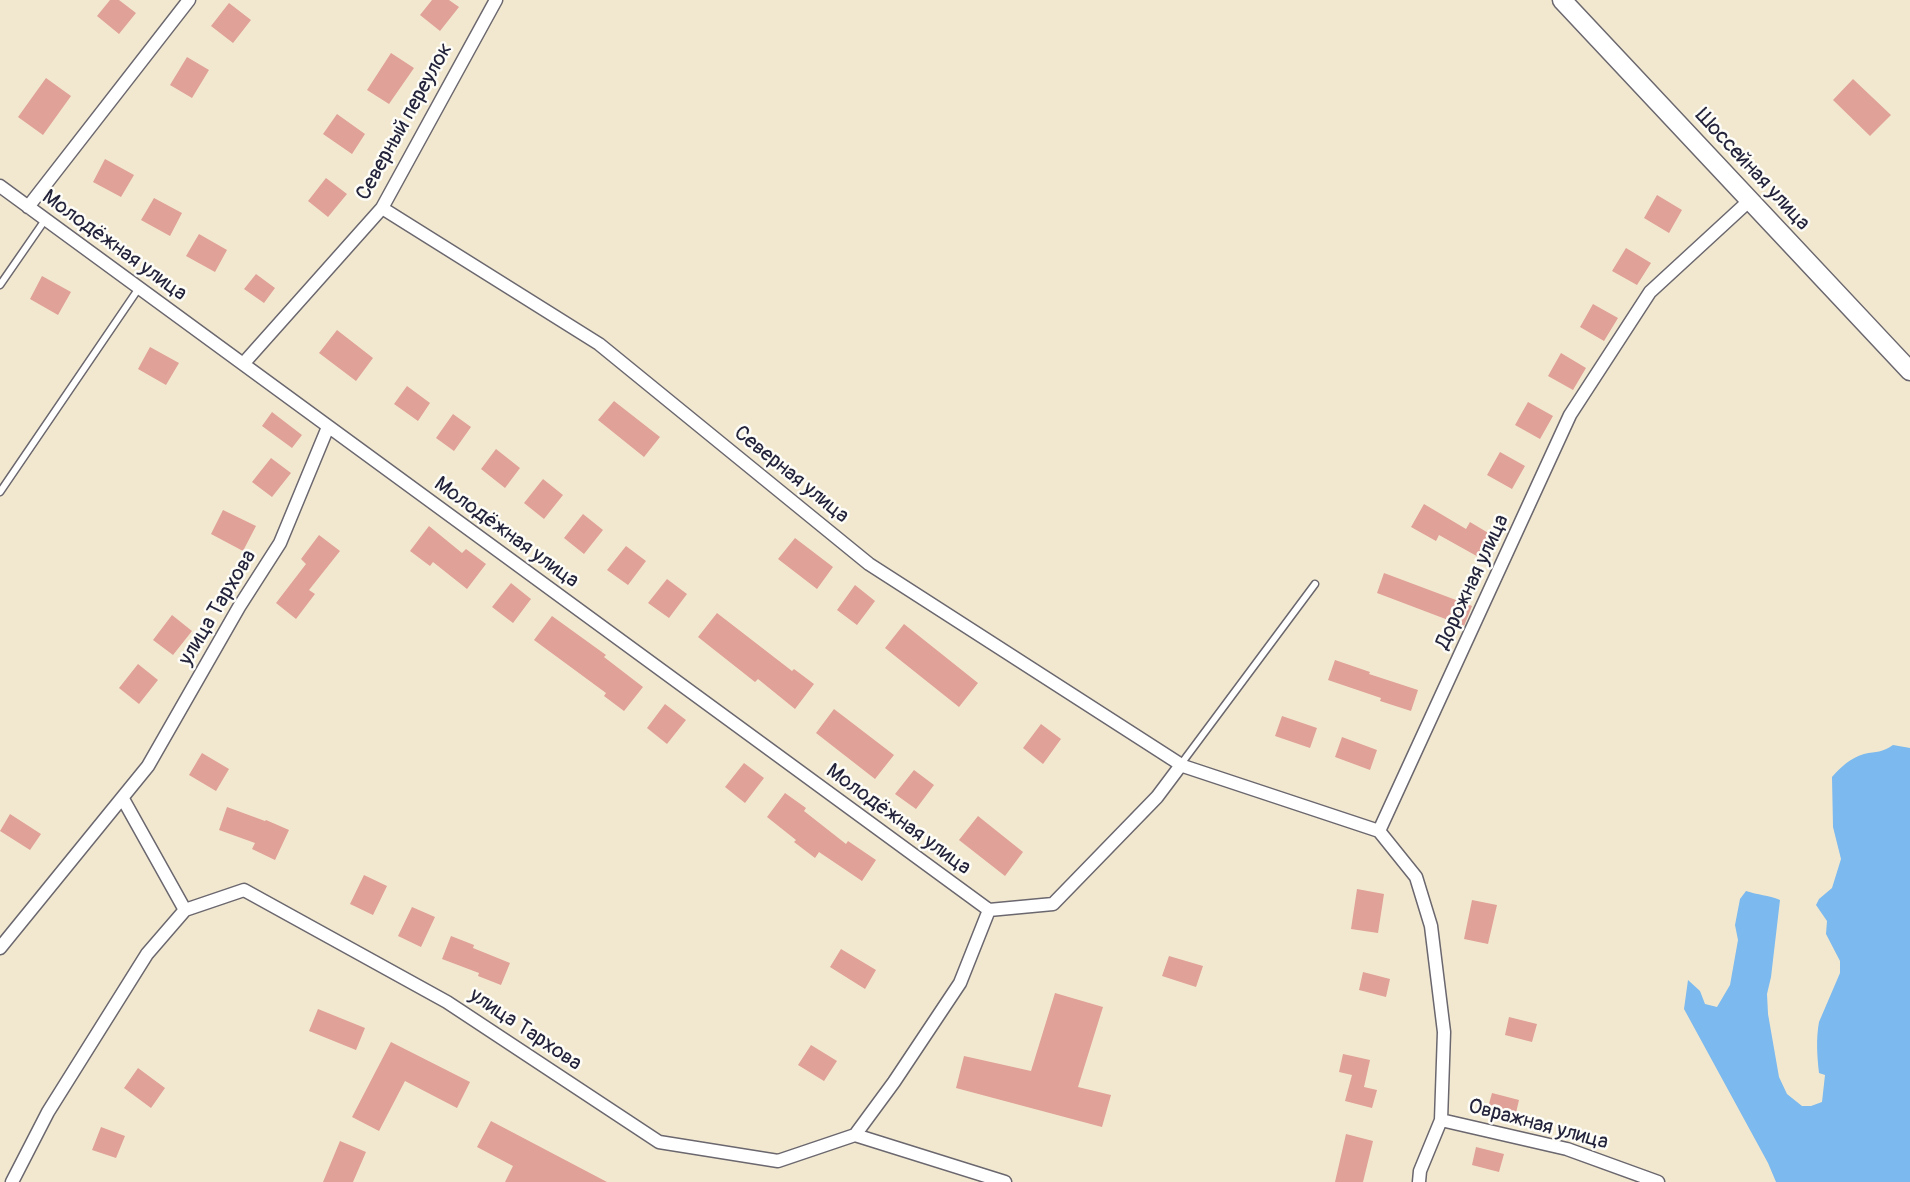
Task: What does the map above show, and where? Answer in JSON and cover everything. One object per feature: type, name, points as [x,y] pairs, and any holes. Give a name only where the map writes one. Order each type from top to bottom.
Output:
[{"type":"main road","name":"Шоссейная улица","points":[[1562,0],[1910,370]]},
{"type":"street","points":[[28,207],[189,0]]},
{"type":"street","name":"Северный переулок","points":[[243,364],[382,208],[496,0]]},
{"type":"street","name":"Молодёжная улица","points":[[0,186],[989,910]]},
{"type":"street","name":"Дорожная улица","points":[[1379,831],[1570,415],[1650,292],[1750,200]]},
{"type":"street","name":"Северная улица","points":[[382,208],[599,344],[870,564],[1181,765]]},
{"type":"street","name":"улица Тархова","points":[[0,948],[148,766],[239,607],[280,543],[328,427]]},
{"type":"street","points":[[1005,1182],[855,1135],[894,1082],[960,983],[989,910],[1053,904],[1157,797],[1181,765],[1379,831],[1416,877],[1431,926],[1444,1032],[1441,1120],[1420,1171],[1419,1182]]},
{"type":"street","points":[[12,1182],[48,1112],[147,954],[185,910],[123,799]]},
{"type":"street","name":"улица Тархова","points":[[185,910],[244,890],[447,1002],[659,1142],[778,1161],[855,1135]]},
{"type":"street","name":"Овражная улица","points":[[1441,1120],[1567,1149],[1658,1182]]},
{"type":"lane","points":[[0,285],[45,220]]},
{"type":"lane","points":[[0,492],[139,288]]},
{"type":"lane","points":[[1181,765],[1315,584]]},
{"type":"water","points":[[1893,745],[1910,748],[1910,1182],[1776,1182],[1768,1163],[1684,1009],[1688,980],[1700,991],[1705,1004],[1717,1007],[1730,985],[1738,940],[1735,925],[1740,899],[1746,891],[1780,900],[1767,994],[1768,1014],[1779,1077],[1787,1094],[1802,1106],[1822,1102],[1825,1075],[1819,1073],[1818,1028],[1840,973],[1840,961],[1826,934],[1827,921],[1816,905],[1819,899],[1832,888],[1841,859],[1833,827],[1832,777],[1854,758],[1882,751]]},
{"type":"building","points":[[110,0],[119,0],[136,13],[119,34],[97,16]]},
{"type":"building","points":[[432,0],[449,0],[459,7],[440,31],[420,15]]},
{"type":"building","points":[[229,3],[251,20],[233,43],[211,26]]},
{"type":"building","points":[[391,53],[414,68],[389,104],[367,90]]},
{"type":"building","points":[[187,57],[209,70],[192,98],[170,85]]},
{"type":"building","points":[[46,78],[71,96],[43,135],[18,117]]},
{"type":"building","points":[[1853,79],[1891,115],[1870,136],[1833,100]]},
{"type":"building","points":[[337,114],[365,134],[352,154],[323,134]]},
{"type":"building","points":[[105,159],[134,175],[121,197],[93,182]]},
{"type":"building","points":[[326,178],[347,194],[328,217],[308,201]]},
{"type":"building","points":[[1657,195],[1682,210],[1669,233],[1644,218]]},
{"type":"building","points":[[154,198],[182,213],[170,236],[141,220]]},
{"type":"building","points":[[199,234],[227,250],[215,272],[186,256]]},
{"type":"building","points":[[1626,248],[1651,263],[1637,285],[1612,271]]},
{"type":"building","points":[[256,274],[275,288],[264,303],[244,289]]},
{"type":"building","points":[[42,276],[71,292],[58,315],[30,299]]},
{"type":"building","points":[[1593,304],[1618,318],[1604,341],[1580,327]]},
{"type":"building","points":[[337,330],[373,358],[356,381],[319,353]]},
{"type":"building","points":[[150,347],[179,363],[166,385],[138,369]]},
{"type":"building","points":[[1561,353],[1586,368],[1573,390],[1548,376]]},
{"type":"building","points":[[407,386],[430,403],[418,421],[394,404]]},
{"type":"building","points":[[614,401],[660,437],[644,457],[598,420]]},
{"type":"building","points":[[1528,402],[1553,416],[1540,439],[1515,425]]},
{"type":"building","points":[[272,412],[302,435],[292,448],[262,426]]},
{"type":"building","points":[[453,414],[471,427],[454,451],[436,438]]},
{"type":"building","points":[[496,449],[520,468],[505,488],[481,469]]},
{"type":"building","points":[[1500,452],[1525,466],[1512,489],[1487,475]]},
{"type":"building","points":[[271,458],[291,473],[272,497],[252,482]]},
{"type":"building","points":[[543,479],[563,495],[544,519],[524,503]]},
{"type":"building","points":[[1424,504],[1466,529],[1470,522],[1495,537],[1482,559],[1439,535],[1436,541],[1411,527]]},
{"type":"building","points":[[223,510],[256,526],[243,551],[211,534]]},
{"type":"building","points":[[583,514],[603,530],[584,554],[564,538]]},
{"type":"building","points":[[429,526],[462,553],[466,549],[486,564],[467,589],[433,562],[430,566],[410,551]]},
{"type":"building","points":[[319,535],[340,551],[309,590],[315,594],[296,619],[276,603],[306,564],[301,559]]},
{"type":"building","points":[[795,538],[833,567],[817,589],[778,559]]},
{"type":"building","points":[[626,546],[646,561],[628,585],[607,570]]},
{"type":"building","points":[[1384,573],[1472,606],[1464,626],[1377,593]]},
{"type":"building","points":[[667,579],[687,594],[669,618],[648,603]]},
{"type":"building","points":[[511,583],[531,599],[513,623],[492,607]]},
{"type":"building","points":[[855,585],[875,601],[857,625],[837,610]]},
{"type":"building","points":[[717,613],[792,671],[794,669],[814,684],[795,709],[758,679],[755,682],[698,637]]},
{"type":"building","points":[[172,615],[192,631],[173,655],[153,640]]},
{"type":"building","points":[[552,616],[606,655],[604,657],[643,687],[624,711],[604,696],[606,693],[534,640]]},
{"type":"building","points":[[904,624],[978,683],[959,707],[885,648]]},
{"type":"building","points":[[1335,660],[1418,690],[1411,711],[1328,680]]},
{"type":"building","points":[[138,664],[158,680],[139,704],[119,688]]},
{"type":"building","points":[[665,704],[686,720],[667,744],[647,728]]},
{"type":"building","points":[[834,709],[894,755],[875,779],[816,733]]},
{"type":"building","points":[[1282,716],[1317,728],[1310,748],[1275,736]]},
{"type":"building","points":[[1041,724],[1061,739],[1043,764],[1023,748]]},
{"type":"building","points":[[1342,737],[1377,750],[1370,770],[1335,757]]},
{"type":"building","points":[[202,753],[229,769],[216,791],[189,775]]},
{"type":"building","points":[[744,763],[764,778],[745,803],[725,787]]},
{"type":"building","points":[[914,770],[934,785],[916,809],[895,794]]},
{"type":"building","points":[[785,793],[806,808],[804,811],[846,844],[848,841],[876,860],[862,881],[819,852],[815,858],[767,817]]},
{"type":"building","points":[[227,807],[289,830],[275,860],[252,849],[255,843],[219,830]]},
{"type":"building","points":[[10,814],[41,834],[30,850],[0,831]]},
{"type":"building","points":[[978,816],[1023,852],[1005,876],[959,840]]},
{"type":"building","points":[[364,875],[387,886],[373,915],[350,904]]},
{"type":"building","points":[[1357,889],[1384,894],[1378,933],[1351,929]]},
{"type":"building","points":[[1472,900],[1497,905],[1488,944],[1464,939]]},
{"type":"building","points":[[412,907],[435,917],[421,947],[398,936]]},
{"type":"building","points":[[451,936],[510,963],[501,985],[478,976],[479,973],[442,959]]},
{"type":"building","points":[[841,949],[876,970],[865,989],[830,967]]},
{"type":"building","points":[[1169,956],[1203,966],[1196,987],[1162,976]]},
{"type":"building","points":[[1363,972],[1390,979],[1386,997],[1359,990]]},
{"type":"building","points":[[1055,993],[1103,1007],[1078,1087],[1111,1095],[1102,1127],[956,1088],[964,1056],[1031,1071]]},
{"type":"building","points":[[318,1009],[365,1028],[356,1050],[309,1031]]},
{"type":"building","points":[[1509,1017],[1537,1024],[1532,1042],[1505,1035]]},
{"type":"building","points":[[391,1042],[470,1082],[457,1108],[405,1081],[379,1131],[352,1117]]},
{"type":"building","points":[[811,1045],[837,1061],[824,1081],[798,1065]]},
{"type":"building","points":[[1343,1054],[1370,1060],[1364,1087],[1377,1090],[1372,1108],[1345,1101],[1352,1075],[1339,1072]]},
{"type":"building","points":[[138,1068],[165,1088],[151,1108],[124,1088]]},
{"type":"building","points":[[1492,1093],[1519,1100],[1515,1117],[1487,1111]]},
{"type":"building","points":[[491,1121],[607,1182],[505,1182],[513,1166],[477,1147]]},
{"type":"building","points":[[101,1127],[125,1136],[116,1158],[92,1150]]},
{"type":"building","points":[[1346,1134],[1373,1141],[1363,1182],[1335,1182]]},
{"type":"building","points":[[340,1141],[366,1152],[353,1182],[323,1182]]},
{"type":"building","points":[[1476,1147],[1504,1154],[1499,1172],[1472,1165]]}]
